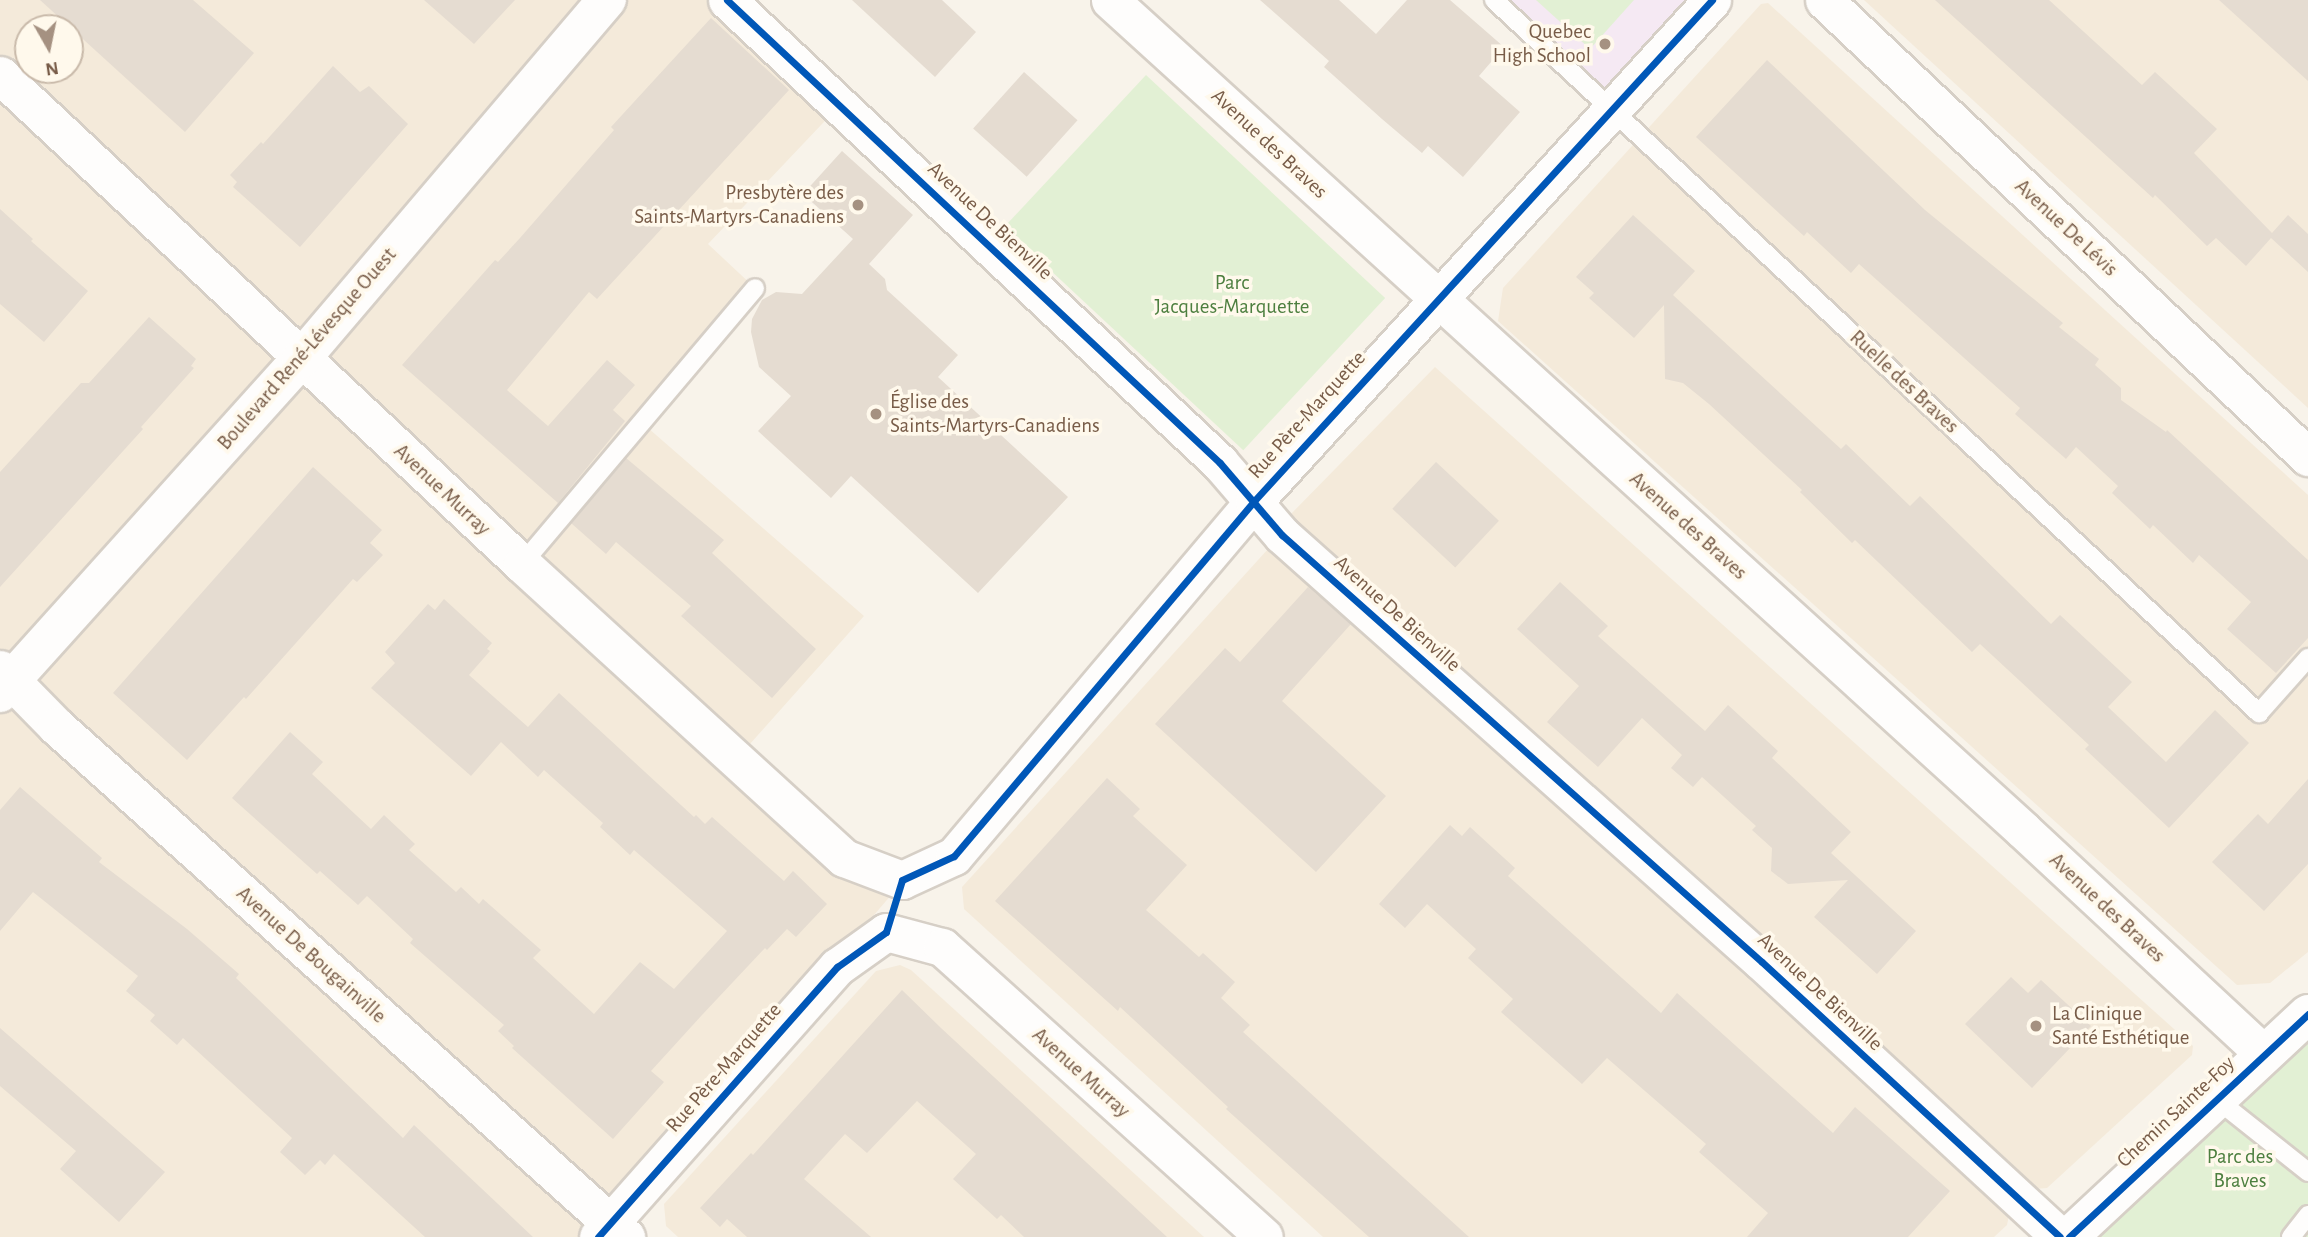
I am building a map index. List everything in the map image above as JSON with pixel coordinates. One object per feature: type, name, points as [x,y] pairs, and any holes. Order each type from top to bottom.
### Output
[{"type":"main road","name":"Boulevard René-Lévesque Ouest","points":[[4,681],[300,359],[607,0]]},
{"type":"main road","name":"Chemin Sainte-Foy","points":[[2070,1237],[2308,1014]]},
{"type":"street","name":"Avenue De Bienville","points":[[727,0],[1220,463],[1282,536],[1762,962],[2060,1237]]},
{"type":"street","name":"Avenue des Braves","points":[[1110,0],[2023,830],[2264,1054]]},
{"type":"street","name":"Rue Père-Marquette","points":[[902,880],[954,856],[1254,501],[1712,0]]},
{"type":"street","name":"Avenue De Lévis","points":[[1824,0],[2308,457]]},
{"type":"street","name":"Avenue Murray","points":[[0,75],[300,359],[844,858],[902,880]]},
{"type":"street","name":"Avenue De Bougainville","points":[[4,681],[611,1232]]},
{"type":"street","name":"Avenue Murray","points":[[886,932],[942,947],[1264,1237]]},
{"type":"street","name":"Rue Père-Marquette","points":[[611,1232],[837,967],[886,932]]},
{"type":"lane","name":"Ruelle des Braves","points":[[1494,0],[2259,713],[2308,657]]},
{"type":"lane","points":[[522,564],[755,288]]},
{"type":"lane","points":[[2216,1098],[2308,1172]]},
{"type":"lane","points":[[2291,1237],[2308,1215]]},
{"type":"shaded area","points":[[0,0],[727,0],[840,105],[708,244],[755,288],[640,421],[864,616],[741,754],[892,894],[598,1237],[0,1237]]},
{"type":"shaded area","name":"Quebec High School","points":[[1494,0],[1707,0],[1613,111]]},
{"type":"shaded area","points":[[1864,0],[2308,0],[2308,408]]},
{"type":"shaded area","points":[[1768,3],[2308,495],[2308,952],[2270,983],[2237,985],[1498,321],[1503,288],[1761,4]]},
{"type":"shaded area","points":[[1435,367],[2193,1046],[2192,1055],[2047,1188],[2034,1189],[1289,522],[1290,515]]},
{"type":"shaded area","points":[[1274,548],[2009,1215],[2007,1225],[1994,1237],[1323,1237],[964,909],[962,887],[1268,549]]},
{"type":"shaded area","points":[[900,965],[911,970],[1204,1237],[678,1237],[666,1226],[664,1204],[876,971]]},
{"type":"green space","points":[[1536,0],[1634,0],[1590,49]]},
{"type":"green space","name":"Parc Jacques-Marquette","points":[[1146,75],[1385,298],[1243,450],[1004,227]]},
{"type":"green space","name":"Parc des Braves","points":[[2308,1014],[2308,1237],[2069,1237]]},
{"type":"building","points":[[40,0],[193,0],[254,53],[185,132],[84,40],[84,14],[55,14]]},
{"type":"building","points":[[424,0],[515,0],[474,44]]},
{"type":"building","points":[[852,0],[942,0],[976,32],[935,77]]},
{"type":"building","points":[[1260,0],[1339,0],[1376,34],[1407,0],[1450,0],[1504,47],[1479,76],[1520,112],[1463,177],[1428,146],[1422,153],[1382,119],[1324,67],[1329,61]]},
{"type":"building","points":[[1935,0],[2049,0],[2142,85],[2155,72],[2217,129],[2194,153],[2272,233],[2288,215],[2308,234],[2308,272],[2271,238],[2246,266],[2216,238],[2207,246],[2155,195],[2153,198]]},
{"type":"building","points":[[2219,0],[2308,0],[2308,81]]},
{"type":"building","points":[[711,18],[789,90],[597,299],[589,292],[507,390],[548,426],[607,360],[635,385],[613,410],[625,421],[558,503],[402,365],[495,260],[498,262],[520,238],[614,130],[611,127]]},
{"type":"building","points":[[1767,60],[1925,210],[2063,323],[2059,327],[2099,359],[2095,365],[2121,388],[2121,400],[2166,432],[2167,430],[2308,560],[2308,638],[2276,673],[2227,629],[2251,602],[2199,555],[2193,563],[2153,525],[2150,529],[2112,493],[2118,486],[2076,447],[2066,459],[2015,414],[2020,408],[1859,264],[1851,273],[1807,232],[1804,236],[1696,137]]},
{"type":"building","points":[[333,66],[360,92],[369,86],[408,124],[300,247],[233,187],[237,182],[230,175],[261,142],[263,144]]},
{"type":"building","points":[[1024,72],[1078,120],[1027,177],[973,128]]},
{"type":"building","name":"Église des Saints-Martyrs-Canadiens","points":[[842,151],[913,215],[869,264],[885,279],[887,290],[958,355],[938,377],[1068,497],[978,593],[851,476],[831,498],[758,431],[791,396],[759,367],[751,332],[752,319],[762,300],[776,292],[802,294],[853,239],[803,194]]},
{"type":"building","points":[[0,209],[33,239],[31,241],[88,291],[44,342],[0,304]]},
{"type":"building","points":[[1633,215],[1695,271],[1673,295],[1841,449],[1846,444],[1910,506],[1920,496],[2051,624],[2060,615],[2132,682],[2108,707],[2166,762],[2215,710],[2249,743],[2169,828],[2085,749],[2089,745],[1980,644],[1972,652],[1855,540],[1852,543],[1800,492],[1802,490],[1709,404],[1683,383],[1665,379],[1664,305],[1634,338],[1589,298],[1594,293],[1576,277]]},
{"type":"building","points":[[149,317],[196,359],[191,366],[194,368],[141,427],[143,429],[0,587],[0,472],[81,383],[89,383]]},
{"type":"building","points":[[626,458],[724,540],[712,553],[816,649],[772,698],[681,616],[691,606],[616,542],[606,554],[571,523]]},
{"type":"building","points":[[1436,462],[1499,521],[1455,567],[1392,509]]},
{"type":"building","points":[[313,467],[382,530],[370,543],[383,555],[357,582],[353,579],[246,699],[244,697],[187,760],[113,693]]},
{"type":"building","points":[[1560,582],[1608,626],[1598,636],[1705,731],[1728,705],[1778,751],[1772,758],[1851,832],[1831,853],[1916,931],[1877,974],[1814,917],[1848,880],[1788,884],[1771,871],[1772,848],[1752,830],[1756,826],[1702,777],[1693,787],[1671,768],[1682,755],[1642,718],[1598,767],[1547,722],[1579,686],[1517,629]]},
{"type":"building","points":[[1308,587],[1351,624],[1282,701],[1386,796],[1316,872],[1155,724],[1225,648],[1240,662]]},
{"type":"building","points":[[444,599],[492,643],[487,649],[490,651],[469,675],[528,727],[559,693],[694,817],[696,815],[705,824],[712,817],[784,881],[793,871],[827,904],[796,937],[787,929],[767,950],[765,948],[651,1071],[664,1082],[613,1139],[512,1048],[514,1046],[498,1031],[504,1025],[410,943],[413,939],[367,896],[358,905],[320,871],[317,874],[232,798],[290,732],[323,762],[312,774],[371,829],[384,815],[415,844],[409,850],[456,892],[461,887],[479,904],[483,899],[541,950],[533,958],[594,1014],[640,962],[674,989],[727,931],[634,850],[630,855],[600,827],[603,823],[544,770],[538,777],[501,742],[471,776],[371,688],[395,663],[385,652],[428,604],[435,610]]},
{"type":"building","points":[[1107,778],[1140,809],[1133,816],[1187,865],[1146,910],[1199,957],[1203,953],[1235,982],[1221,998],[1250,1025],[1243,1032],[1469,1237],[1369,1237],[1226,1109],[1228,1107],[1120,1007],[1118,1011],[995,901]]},
{"type":"building","points":[[2308,779],[2308,864],[2264,911],[2212,862],[2258,814],[2268,824]]},
{"type":"building","points":[[20,787],[102,858],[99,862],[187,929],[239,974],[236,978],[403,1138],[414,1125],[533,1237],[425,1237],[334,1154],[325,1165],[320,1160],[305,1175],[280,1152],[292,1138],[183,1038],[177,1045],[150,1021],[155,1015],[126,991],[138,976],[33,892],[0,931],[0,810]]},
{"type":"building","points":[[1450,825],[1462,836],[1470,827],[1515,868],[1508,876],[1661,1013],[1677,993],[1833,1133],[1855,1107],[1950,1191],[1908,1237],[1747,1237],[1768,1213],[1699,1152],[1706,1144],[1607,1058],[1582,1084],[1501,1012],[1513,999],[1468,958],[1476,949],[1427,904],[1405,928],[1379,904]]},
{"type":"building","points":[[2011,977],[2028,993],[2041,980],[2091,1026],[2032,1088],[1965,1024]]},
{"type":"building","points":[[902,990],[1167,1237],[1024,1237],[1001,1215],[997,1219],[953,1179],[976,1154],[917,1101],[867,1153],[845,1134],[804,1179],[871,1237],[747,1237],[727,1219],[720,1227],[700,1208],[751,1153],[753,1155]]},
{"type":"building","points":[[0,1028],[165,1172],[119,1222],[60,1169],[76,1151],[0,1086]]},
{"type":"cycle path","points":[[727,0],[1220,463],[1282,535],[1762,962],[2060,1237]]},
{"type":"cycle path","points":[[598,1237],[837,967],[886,932],[902,880],[954,856],[1254,501],[1712,0]]},
{"type":"cycle path","points":[[2069,1237],[2308,1014]]},
{"type":"place","name":"Quebec High School","points":[[1605,44]]},
{"type":"place","name":"Presbytère des Saints-Martyrs-Canadiens","points":[[858,205]]},
{"type":"place","name":"Église des Saints-Martyrs-Canadiens","points":[[876,414]]},
{"type":"place","name":"La Clinique Santé Esthétique","points":[[2036,1026]]}]
